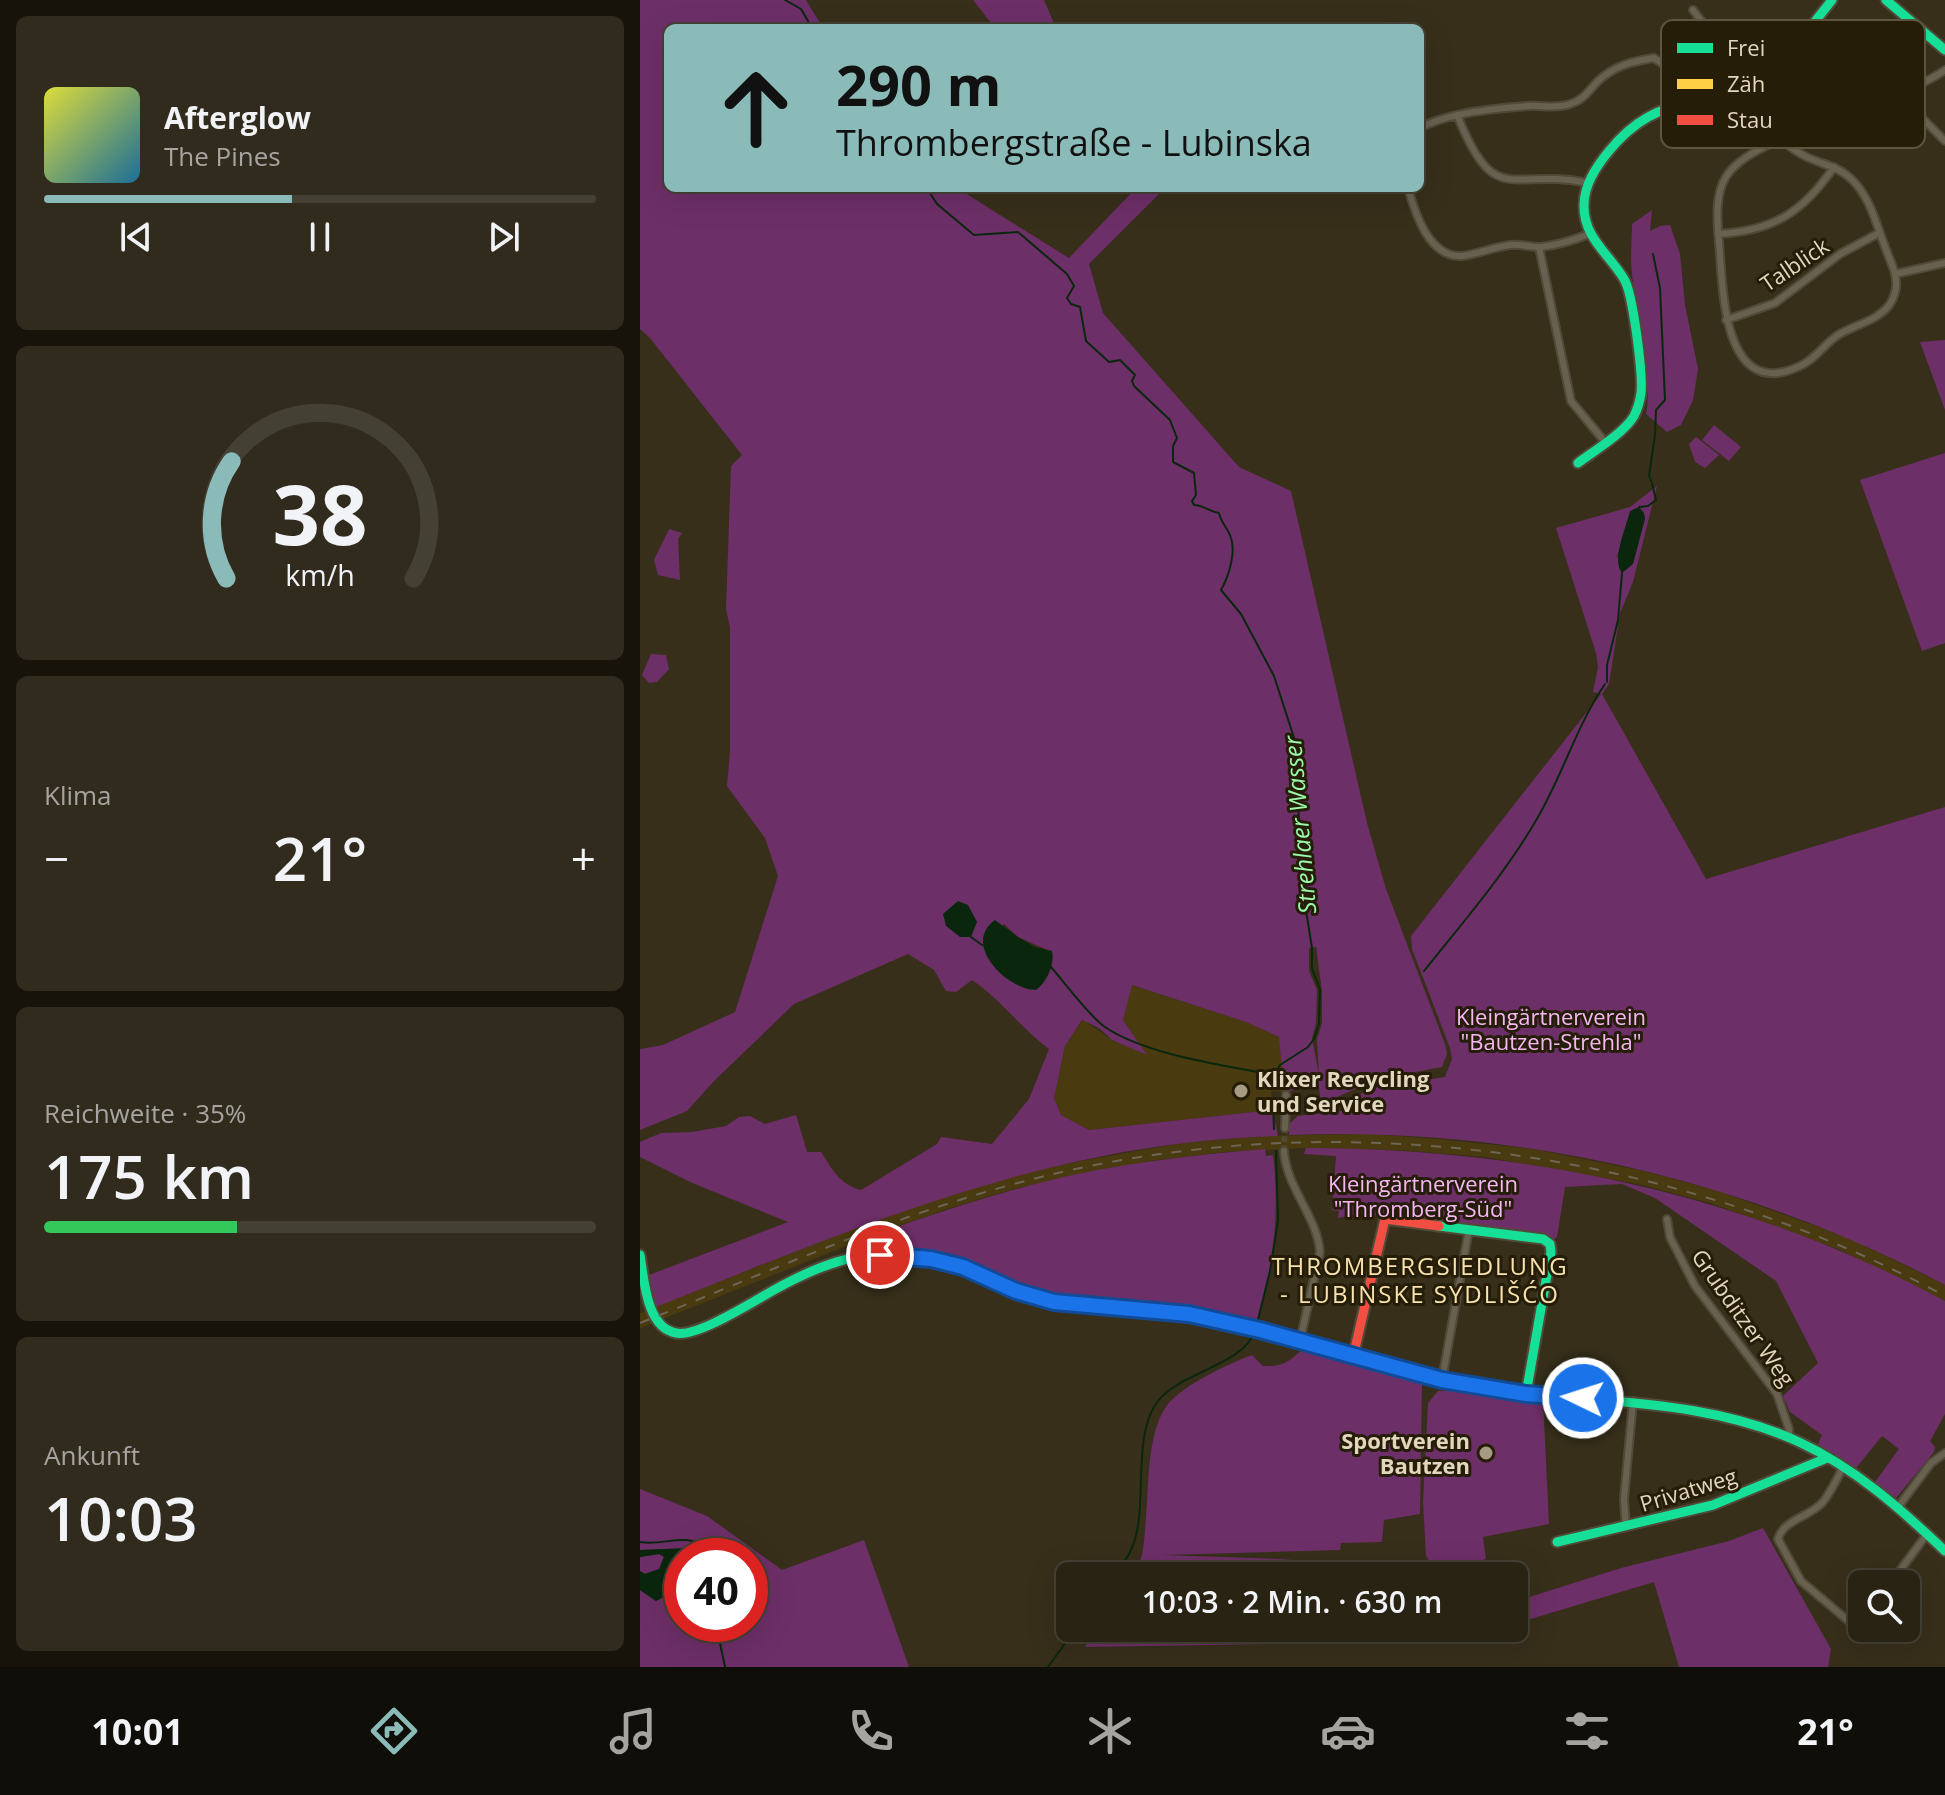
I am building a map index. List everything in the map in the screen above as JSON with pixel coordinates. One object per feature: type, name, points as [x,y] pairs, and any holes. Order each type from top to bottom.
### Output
[{"type":"street","points":[[1815,20],[1832,0]]},
{"type":"street","points":[[1886,0],[1910,20]]},
{"type":"street","points":[[1693,10],[1701,20]]},
{"type":"street","points":[[1925,33],[1945,50]]},
{"type":"street","points":[[1424,126],[1501,109],[1562,106],[1587,95],[1601,78],[1624,64],[1654,58],[1661,63]]},
{"type":"street","points":[[1925,81],[1945,70]]},
{"type":"street","points":[[1578,463],[1628,424],[1635,414],[1640,382],[1630,291],[1627,281],[1589,234],[1584,214],[1588,183],[1603,158],[1630,128],[1661,113]]},
{"type":"street","points":[[1458,117],[1478,160],[1495,176],[1516,181],[1549,177],[1588,183]]},
{"type":"street","points":[[1925,121],[1945,141]]},
{"type":"street","points":[[1762,148],[1745,157],[1727,176],[1717,198],[1715,213],[1729,335],[1743,357],[1767,373],[1781,373],[1804,364],[1839,334],[1888,307],[1895,290],[1895,274],[1863,193],[1846,174],[1793,148]]},
{"type":"street","points":[[1718,234],[1757,229],[1791,214],[1819,189],[1834,167]]},
{"type":"street","points":[[1410,192],[1423,228],[1441,251],[1451,255],[1462,256],[1498,246],[1520,244],[1539,247],[1570,242],[1589,234]]},
{"type":"street","name":"Talblick","points":[[1726,320],[1775,303],[1840,254],[1879,233]]},
{"type":"street","points":[[1539,247],[1571,401],[1605,442]]},
{"type":"street","points":[[1895,274],[1945,263]]},
{"type":"street","points":[[1285,1128],[1286,1095]]},
{"type":"street","points":[[1284,1151],[1291,1176],[1319,1237],[1320,1252],[1300,1341]]},
{"type":"street","points":[[1353,1357],[1386,1219],[1543,1239],[1550,1244],[1526,1394]]},
{"type":"street","name":"Grubditzer Weg","points":[[1667,1219],[1670,1237],[1695,1286],[1777,1394],[1789,1437]]},
{"type":"street","points":[[1442,1380],[1469,1229]]},
{"type":"street","points":[[640,1255],[649,1296],[663,1328],[671,1332],[688,1333],[793,1279],[837,1261],[880,1255],[931,1259],[963,1267],[1016,1291],[1054,1302],[1189,1314],[1257,1329],[1442,1380],[1526,1394],[1685,1407],[1789,1437],[1827,1458],[1898,1507],[1945,1551]]},
{"type":"street","points":[[1626,1526],[1624,1499],[1633,1401]]},
{"type":"street","points":[[1898,1507],[1931,1463],[1945,1453]]},
{"type":"street","name":"Privatweg","points":[[1557,1542],[1713,1505],[1827,1458]]},
{"type":"street","points":[[1843,1467],[1824,1500],[1814,1510],[1784,1528],[1778,1539],[1801,1581],[1848,1621]]},
{"type":"street","points":[[1900,1570],[1926,1536]]},
{"type":"shaded area","points":[[1639,507],[1645,519],[1633,564],[1622,573],[1618,560],[1620,544],[1630,511]]},
{"type":"shaded area","points":[[958,901],[968,905],[977,922],[971,937],[960,937],[946,926],[943,914]]},
{"type":"shaded area","points":[[995,920],[1035,947],[1052,951],[1049,972],[1036,990],[1025,988],[1001,974],[985,953],[983,941],[986,930]]},
{"type":"shaded area","points":[[1131,985],[1246,1022],[1280,1038],[1284,1092],[1271,1091],[1273,1110],[1089,1130],[1061,1115],[1054,1098],[1065,1046],[1083,1020],[1112,1040],[1146,1054],[1123,1020]]},
{"type":"shaded area","points":[[1367,1134],[1533,1149],[1643,1171],[1715,1190],[1844,1236],[1882,1254],[1945,1285],[1945,1301],[1838,1249],[1710,1203],[1638,1184],[1485,1157],[1399,1150],[1306,1148],[1224,1152],[1150,1161],[1017,1188],[869,1237],[640,1328],[640,1313],[906,1208],[1036,1169],[1182,1143],[1263,1136]]},
{"type":"shaded area","points":[[664,1549],[664,1557],[659,1554],[640,1557],[640,1550]]},
{"type":"shaded area","points":[[664,1557],[664,1597],[656,1601],[640,1590],[640,1571],[645,1574],[659,1569]]},
{"type":"green space","points":[[640,0],[806,0],[821,24],[664,24],[664,192],[963,192],[1069,258],[1132,192],[1161,192],[1089,264],[1103,313],[1239,467],[1291,491],[1367,823],[1386,889],[1445,1044],[1447,1054],[1442,1067],[1378,1079],[1321,1104],[1319,1086],[1284,1092],[1279,1037],[1246,1022],[1132,985],[1123,1020],[1147,1055],[1112,1040],[1099,1028],[1082,1020],[1065,1046],[1054,1098],[1061,1115],[1089,1130],[1273,1110],[1278,1136],[1195,1142],[1114,1154],[1036,1171],[884,1218],[656,1307],[649,1275],[788,1222],[690,1182],[640,1157],[640,1142],[661,1133],[726,1126],[739,1117],[750,1116],[765,1124],[796,1115],[807,1152],[821,1152],[842,1180],[861,1190],[937,1144],[941,1137],[992,1144],[1029,1099],[1049,1049],[972,980],[956,992],[946,991],[934,970],[908,954],[794,1004],[687,1111],[640,1130],[640,1049],[663,1045],[735,1012],[778,876],[765,838],[727,786],[730,628],[726,609],[731,466],[742,455],[640,329]],"holes":[[[1004,924],[1018,937],[1052,952],[1030,990],[997,970],[982,945]],[[1316,947],[1322,991],[1322,1023],[1317,1040],[1319,1075],[1312,1038],[1316,1023],[1317,990],[1309,971],[1309,948]]]},
{"type":"green space","points":[[973,0],[1044,0],[1054,24],[992,24]]},
{"type":"green space","points":[[1652,210],[1650,231],[1670,225],[1680,254],[1685,305],[1698,369],[1693,400],[1681,425],[1667,432],[1646,414],[1646,364],[1631,269],[1632,224]]},
{"type":"green space","points":[[1945,340],[1945,410],[1920,342]]},
{"type":"green space","points":[[1714,425],[1741,447],[1729,461],[1702,440]]},
{"type":"green space","points":[[1696,437],[1719,455],[1705,468],[1695,462],[1689,444]]},
{"type":"green space","points":[[1945,453],[1945,643],[1922,651],[1860,480]]},
{"type":"green space","name":"Kleingärtnerverein \"Bautzen-Strehla\"","points":[[1657,486],[1633,582],[1620,613],[1609,684],[1602,694],[1706,879],[1945,807],[1945,1285],[1869,1248],[1790,1216],[1709,1189],[1627,1167],[1543,1151],[1459,1140],[1374,1135],[1289,1135],[1289,1124],[1298,1116],[1341,1111],[1367,1089],[1445,1077],[1452,1059],[1450,1048],[1412,949],[1411,936],[1601,694],[1593,692],[1598,667],[1596,653],[1556,528],[1630,507]],"holes":[[[1645,519],[1639,536],[1616,558],[1624,538]]]},
{"type":"green space","points":[[669,529],[682,533],[678,539],[680,580],[658,575],[654,560]]},
{"type":"green space","points":[[651,654],[666,655],[669,669],[657,682],[649,683],[642,675]]},
{"type":"green space","name":"Kleingärtnerverein \"Thromberg-Süd\"","points":[[1306,1148],[1389,1150],[1554,1168],[1635,1185],[1715,1206],[1793,1232],[1870,1264],[1945,1301],[1945,1414],[1930,1441],[1935,1447],[1934,1452],[1896,1498],[1875,1482],[1899,1449],[1882,1436],[1856,1468],[1818,1444],[1822,1435],[1790,1412],[1783,1396],[1818,1363],[1776,1281],[1655,1198],[1622,1184],[1565,1187],[1557,1237],[1551,1242],[1361,1213],[1338,1218],[1339,1211],[1332,1210],[1336,1156],[1304,1154]]},
{"type":"green space","points":[[1265,1149],[1266,1156],[1273,1155],[1274,1240],[1256,1322],[1193,1310],[1043,1297],[981,1270],[941,1258],[902,1251],[866,1252],[869,1237],[1039,1183],[1151,1161]]},
{"type":"green space","points":[[1303,1349],[1422,1381],[1420,1514],[1384,1520],[1382,1542],[1341,1543],[1340,1550],[1164,1555],[1313,1562],[1140,1562],[1153,1443],[1161,1415],[1168,1404],[1196,1382],[1252,1355],[1263,1366],[1275,1366]]},
{"type":"green space","points":[[1438,1391],[1543,1400],[1549,1524],[1483,1537],[1486,1559],[1476,1562],[1430,1562],[1426,1556],[1423,1502],[1428,1403]]},
{"type":"green space","points":[[640,1489],[707,1516],[738,1538],[664,1538],[664,1549],[640,1550]]},
{"type":"green space","points":[[1763,1528],[1831,1649],[1828,1667],[1679,1667],[1654,1582],[1528,1620],[1528,1598],[1621,1568],[1729,1541]]},
{"type":"green space","points":[[864,1540],[909,1667],[640,1667],[640,1590],[656,1601],[664,1597],[664,1642],[768,1642],[768,1560],[782,1570]]},
{"type":"green space","points":[[664,1556],[660,1569],[644,1574],[640,1571],[640,1557]]},
{"type":"green space","points":[[1089,1642],[1397,1642],[1085,1647]]},
{"type":"waterway","name":"Strehlaer Wasser","points":[[785,0],[801,9],[808,24]]},
{"type":"waterway","name":"Strehlaer Wasser","points":[[929,192],[937,204],[974,235],[1018,232],[1067,274],[1074,286],[1067,298],[1071,304],[1080,307],[1086,341],[1109,362],[1120,360],[1135,375],[1132,381],[1134,386],[1170,420],[1177,438],[1173,446],[1173,462],[1194,473],[1194,505],[1219,513],[1230,534],[1232,557],[1221,590],[1241,614],[1274,676],[1297,747],[1300,873],[1312,948],[1312,969],[1320,989],[1319,1024],[1314,1039],[1308,1047],[1280,1065],[1273,1085]]},
{"type":"waterway","points":[[1651,481],[1656,410],[1665,400],[1660,288],[1653,254]]},
{"type":"waterway","points":[[1639,507],[1648,506],[1656,500],[1652,483]]},
{"type":"waterway","points":[[1607,682],[1607,665],[1618,620],[1622,573]]},
{"type":"waterway","points":[[1424,971],[1526,838],[1605,684]]},
{"type":"waterway","points":[[971,937],[982,945]]},
{"type":"waterway","points":[[1051,967],[1092,1015],[1122,1037],[1186,1058],[1273,1075]]},
{"type":"waterway","points":[[1273,1102],[1274,1129]]},
{"type":"waterway","name":"Strehlaer Wasser","points":[[1257,1324],[1278,1220],[1276,1151]]},
{"type":"waterway","name":"Strehlaer Wasser","points":[[1123,1562],[1136,1534],[1145,1434],[1158,1401],[1181,1383],[1239,1352],[1255,1330]]},
{"type":"waterway","points":[[640,1542],[664,1541]]},
{"type":"waterway","points":[[720,1642],[725,1667]]},
{"type":"waterway","name":"Strehlaer Wasser","points":[[1048,1667],[1066,1642]]},
{"type":"tunnel","points":[[1284,1151],[1285,1128]]},
{"type":"railway","points":[[640,1323],[886,1225],[986,1192],[1037,1178],[1152,1155],[1268,1144],[1385,1143],[1502,1153],[1617,1174],[1730,1205],[1840,1246],[1945,1296]]},
{"type":"traffic: fast","points":[[1816,20],[1832,0]]},
{"type":"traffic: fast","points":[[1886,0],[1910,20]]},
{"type":"traffic: fast","points":[[1925,33],[1945,50]]},
{"type":"traffic: fast","points":[[1578,463],[1629,422],[1641,393],[1631,300],[1624,279],[1588,227],[1584,205],[1586,190],[1600,163],[1628,131],[1661,112]]},
{"type":"traffic: fast","points":[[1439,1226],[1543,1239],[1550,1244],[1526,1394]]},
{"type":"traffic: fast","points":[[640,1255],[652,1312],[658,1322],[676,1333],[686,1333],[714,1323],[820,1268],[871,1256],[899,1255],[941,1261],[1051,1301],[1136,1309]]},
{"type":"traffic: fast","points":[[1398,1369],[1502,1390],[1703,1412],[1768,1429],[1820,1452],[1858,1477],[1945,1551]]},
{"type":"traffic: fast","points":[[1557,1542],[1713,1505],[1827,1458]]},
{"type":"traffic: slow","points":[[1136,1309],[1222,1320],[1398,1369]]},
{"type":"traffic: jam","points":[[1353,1357],[1385,1219],[1439,1226]]},
{"type":"place","name":"Klixer Recycling und Service","points":[[1241,1091]]},
{"type":"place","name":"Sportverein Bautzen","points":[[1486,1453]]},
{"type":"district","name":"THROMBERGSIEDLUNG - LUBINSKE SYDLIŠĆO","points":[[1420,1279]]},
{"type":"route","points":[[880,1255],[931,1259],[963,1267],[1016,1291],[1054,1302],[1189,1314],[1260,1330],[1442,1380],[1526,1394],[1583,1398]]}]
